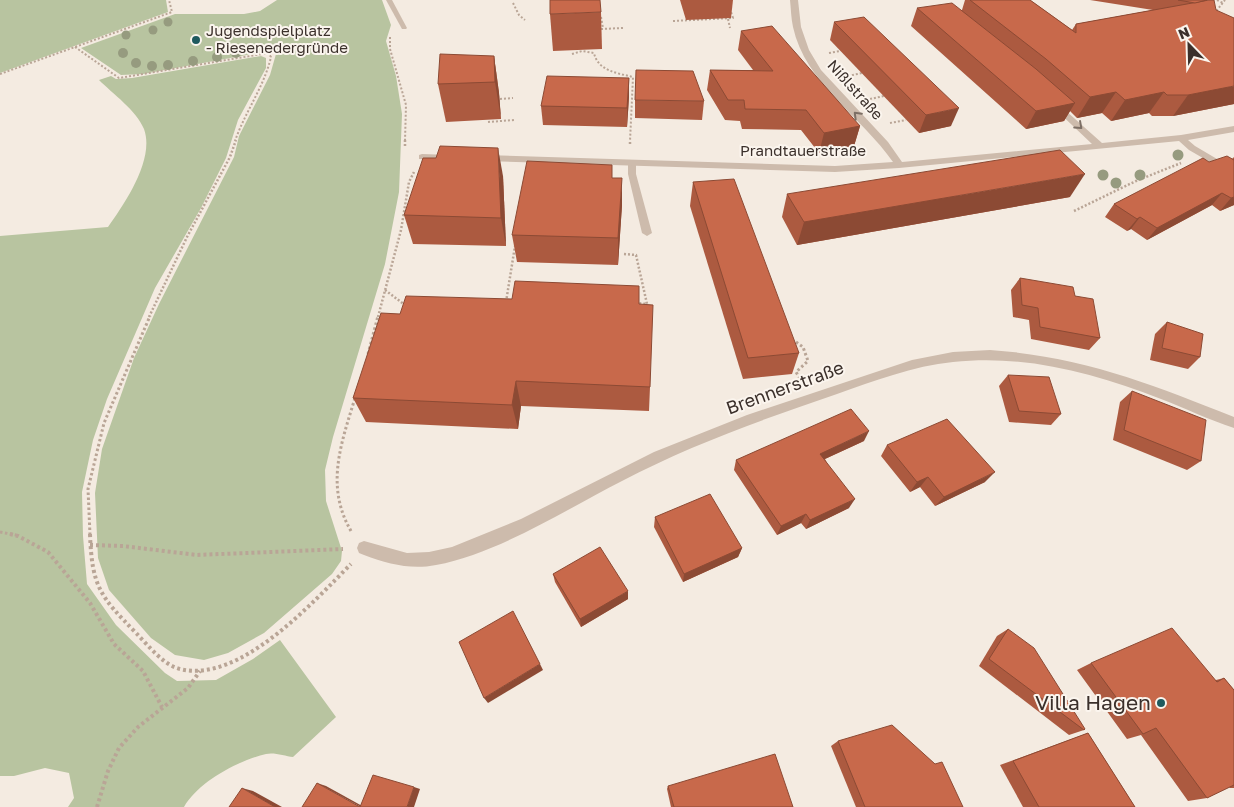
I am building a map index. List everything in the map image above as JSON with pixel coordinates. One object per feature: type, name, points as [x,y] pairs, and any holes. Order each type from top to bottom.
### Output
[{"type":"street","name":"Nißlstraße","points":[[794,0],[795,19],[802,44],[820,75],[835,93],[879,137],[899,165]]},
{"type":"street","points":[[1050,100],[1100,146]]},
{"type":"street","name":"Prandtauerstraße","points":[[477,158],[835,169],[899,165],[1181,138],[1234,129]]},
{"type":"street","points":[[1181,138],[1234,174]]},
{"type":"street","points":[[422,157],[459,158]]},
{"type":"street","name":"Brennerstraße","points":[[364,548],[393,558],[422,560],[455,553],[510,533],[657,457],[688,444],[812,397],[910,366],[952,357],[995,355],[1047,360],[1098,371],[1152,389],[1234,423]]},
{"type":"lane","points":[[389,0],[404,28]]},
{"type":"lane","points":[[632,163],[632,174],[647,233]]},
{"type":"path","points":[[0,74],[172,12],[169,0]]},
{"type":"path","points":[[1214,15],[1224,1],[1217,0]]},
{"type":"path","points":[[513,3],[519,15],[525,20]]},
{"type":"path","points":[[673,21],[733,18],[729,7]]},
{"type":"path","points":[[600,13],[601,28],[623,28]]},
{"type":"path","points":[[728,19],[730,28]]},
{"type":"path","points":[[404,28],[395,30],[389,41],[406,105],[405,153]]},
{"type":"path","points":[[75,47],[119,78],[268,53],[271,57],[267,75],[242,121],[230,157],[166,281],[121,378],[104,423],[88,489],[90,545],[96,583],[110,606],[161,658],[178,669],[200,671],[220,666],[245,654],[274,636],[342,575],[364,548]]},
{"type":"path","points":[[572,54],[591,51],[602,67],[633,77],[629,152]]},
{"type":"path","points":[[500,98],[513,98]]},
{"type":"path","points":[[488,122],[514,120]]},
{"type":"path","points":[[883,124],[906,120]]},
{"type":"path","points":[[1074,211],[1136,181],[1203,154]]},
{"type":"path","points":[[366,361],[401,230],[409,182],[416,168],[410,168]]},
{"type":"path","points":[[514,305],[505,305],[517,238]]},
{"type":"path","points":[[624,254],[636,255],[647,304],[630,303]]},
{"type":"path","points":[[385,290],[411,309]]},
{"type":"path","points":[[371,342],[379,338]]},
{"type":"path","points":[[796,342],[803,347],[808,361],[796,372],[806,388]]},
{"type":"path","points":[[357,388],[338,453],[336,484],[339,505],[348,527],[364,548]]},
{"type":"path","points":[[0,532],[18,536],[48,552],[90,604],[114,644],[144,671],[162,707]]},
{"type":"path","points":[[90,545],[123,546],[196,556],[364,548]]},
{"type":"path","points":[[97,807],[108,771],[120,748],[138,727],[188,688],[200,671]]},
{"type":"green space","points":[[0,0],[166,0],[168,12],[0,73]]},
{"type":"green space","points":[[277,0],[382,0],[391,25],[386,41],[396,76],[402,114],[399,192],[385,264],[333,437],[325,470],[326,501],[342,551],[341,561],[332,574],[264,633],[228,653],[204,660],[175,655],[151,638],[109,590],[98,558],[95,493],[102,449],[134,358],[159,304],[234,157],[239,136],[270,75],[276,54],[274,50],[143,74],[121,75],[81,48],[175,14],[244,14],[260,11]]},
{"type":"green space","points":[[261,56],[266,58],[266,68],[238,120],[226,158],[201,208],[155,288],[107,399],[93,440],[82,492],[87,584],[116,625],[165,673],[177,681],[216,680],[253,659],[280,640],[336,717],[293,757],[269,754],[244,761],[209,781],[190,798],[184,807],[68,807],[74,798],[69,773],[45,768],[14,776],[0,776],[0,236],[108,227],[122,206],[142,167],[146,141],[144,129],[136,115],[99,80],[111,76],[116,79],[132,78]]},
{"type":"building","points":[[550,0],[600,0],[601,12],[550,14]]},
{"type":"building","points":[[970,0],[1030,0],[1076,33],[1076,24],[1214,0],[1216,10],[1234,18],[1234,86],[1188,95],[1167,95],[1164,92],[1125,100],[1116,92],[1090,97],[1046,59]]},
{"type":"building","points":[[1178,0],[1207,0],[1195,3]]},
{"type":"building","points":[[952,3],[1036,69],[1075,103],[1036,111],[917,8]]},
{"type":"building","points":[[864,17],[959,108],[926,115],[834,22]]},
{"type":"building","points":[[772,26],[860,126],[824,133],[806,110],[745,109],[744,100],[728,100],[710,70],[773,71],[741,31]]},
{"type":"building","points":[[440,54],[494,56],[495,82],[438,84]]},
{"type":"building","points":[[636,70],[693,71],[704,101],[635,100]]},
{"type":"building","points":[[547,76],[629,78],[627,108],[541,106]]},
{"type":"building","points":[[440,146],[498,148],[501,218],[404,215],[423,158],[436,158]]},
{"type":"building","points":[[1060,150],[1085,174],[804,222],[787,194]]},
{"type":"building","points":[[1227,156],[1234,160],[1234,197],[1231,198],[1222,193],[1157,228],[1140,217],[1137,219],[1114,204],[1203,158],[1209,162]]},
{"type":"building","points":[[527,161],[612,165],[612,178],[622,178],[618,238],[512,235]]},
{"type":"building","points":[[734,179],[799,353],[748,358],[693,182]]},
{"type":"building","points":[[1020,278],[1073,287],[1075,296],[1093,299],[1100,338],[1040,327],[1038,308],[1022,305]]},
{"type":"building","points":[[515,281],[639,286],[639,304],[653,305],[650,387],[516,381],[512,405],[353,398],[381,313],[400,314],[406,296],[512,299]]},
{"type":"building","points":[[1167,322],[1203,334],[1200,357],[1162,348]]},
{"type":"building","points":[[1008,375],[1049,377],[1061,414],[1019,411]]},
{"type":"building","points":[[1132,391],[1206,420],[1201,461],[1124,430]]},
{"type":"building","points":[[851,409],[869,431],[820,454],[855,499],[810,520],[806,514],[781,526],[736,460]]},
{"type":"building","points":[[947,419],[995,472],[944,497],[928,477],[917,482],[887,445]]},
{"type":"building","points":[[710,494],[742,548],[684,574],[655,517]]},
{"type":"building","points":[[600,547],[628,591],[580,619],[553,574]]},
{"type":"building","points":[[513,611],[540,664],[484,698],[459,642]]},
{"type":"building","name":"Villa Hagen","points":[[1172,628],[1217,682],[1224,678],[1234,690],[1234,785],[1207,798],[1156,728],[1143,734],[1091,663]]},
{"type":"building","points":[[1008,629],[1034,648],[1084,730],[989,659]]},
{"type":"building","points":[[892,725],[935,764],[942,762],[963,807],[865,807],[838,741]]},
{"type":"building","points":[[1088,733],[1135,807],[1039,807],[1013,761]]},
{"type":"building","points":[[775,754],[793,807],[674,807],[668,786]]},
{"type":"building","points":[[373,775],[414,787],[407,807],[360,807]]},
{"type":"building","points":[[317,783],[360,807],[302,807]]},
{"type":"building","points":[[242,788],[275,807],[229,807]]},
{"type":"place","name":"Jugendspielplatz - Riesenedergründe","points":[[196,40]]},
{"type":"place","name":"Villa Hagen","points":[[1161,703]]}]
